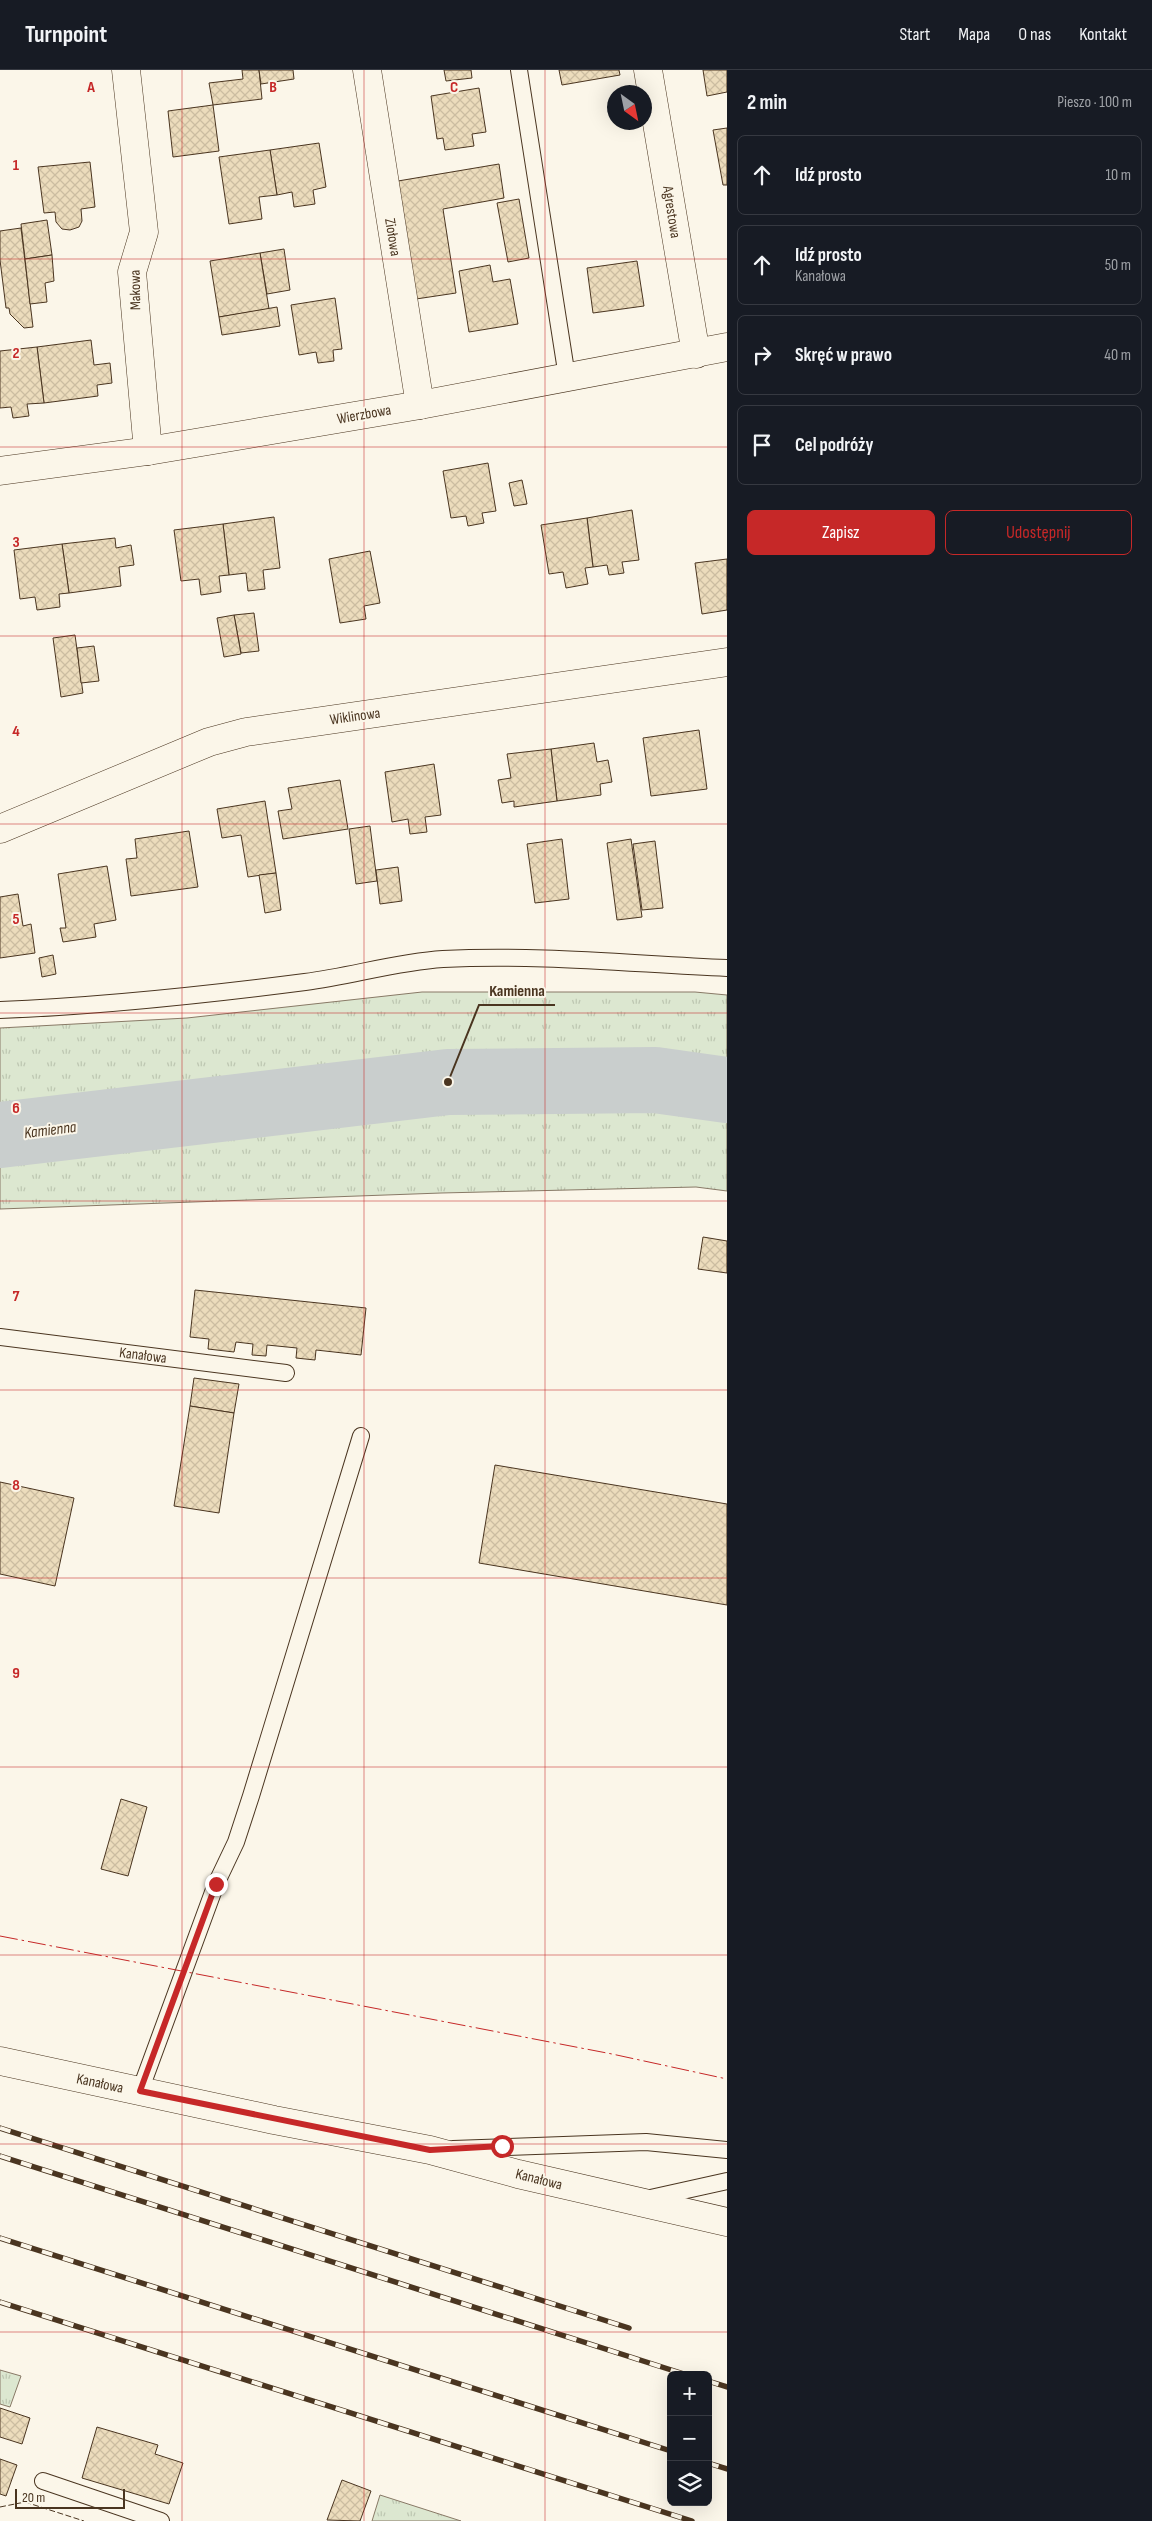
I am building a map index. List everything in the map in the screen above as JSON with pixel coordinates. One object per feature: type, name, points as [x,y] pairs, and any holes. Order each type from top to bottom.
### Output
[{"type":"street","name":"Makowa","points":[[126,70],[144,232],[132,272],[148,451]]},
{"type":"street","name":"Ziołowa","points":[[367,70],[420,405]]},
{"type":"street","name":"Agrestowa","points":[[648,70],[696,354]]},
{"type":"street","name":"Wierzbowa","points":[[0,471],[148,451],[420,405],[727,347]]},
{"type":"street","name":"Wiklinowa","points":[[0,829],[209,742],[246,732],[727,662]]},
{"type":"street","name":"Kanałowa","points":[[0,2061],[430,2150],[633,2202],[727,2222]]},
{"type":"lane","points":[[519,70],[567,378]]},
{"type":"lane","points":[[0,1010],[48,1008],[298,983],[380,967],[443,959],[528,958],[727,968]]},
{"type":"lane","name":"Kanałowa","points":[[0,1337],[286,1374]]},
{"type":"lane","points":[[140,2091],[216,1884],[236,1842],[361,1436]]},
{"type":"lane","points":[[430,2150],[529,2144],[646,2142],[727,2150]]},
{"type":"lane","points":[[633,2202],[727,2181]]},
{"type":"lane","points":[[43,2481],[161,2521]]},
{"type":"green space","points":[[422,992],[695,992],[727,995],[727,1191],[696,1187],[441,1193],[0,1209],[0,1028],[187,1018]]},
{"type":"green space","points":[[0,2370],[21,2376],[10,2407],[0,2404]]},
{"type":"green space","points":[[380,2495],[461,2521],[372,2521]]},
{"type":"building","points":[[242,70],[259,70],[262,99],[213,105],[209,83],[243,79]]},
{"type":"building","points":[[259,70],[293,70],[294,79],[261,84]]},
{"type":"building","points":[[444,70],[471,70],[472,78],[446,81]]},
{"type":"building","points":[[559,70],[619,70],[620,75],[562,85]]},
{"type":"building","points":[[703,70],[727,70],[727,92],[707,96]]},
{"type":"building","points":[[479,88],[486,132],[472,134],[474,146],[445,150],[443,138],[437,139],[431,96]]},
{"type":"building","points":[[213,105],[219,151],[173,157],[168,111]]},
{"type":"building","points":[[727,128],[727,185],[723,185],[713,130]]},
{"type":"building","points":[[319,143],[326,187],[313,190],[315,204],[294,207],[292,192],[277,195],[270,150]]},
{"type":"building","points":[[270,150],[277,195],[259,197],[262,219],[229,224],[219,157]]},
{"type":"building","points":[[90,162],[95,207],[81,209],[82,221],[79,227],[70,230],[62,229],[56,222],[55,212],[44,213],[38,167]]},
{"type":"building","points":[[499,164],[504,198],[443,209],[456,293],[416,299],[398,181]]},
{"type":"building","points":[[519,199],[529,258],[508,262],[497,203]]},
{"type":"building","points":[[47,220],[52,255],[25,259],[21,224]]},
{"type":"building","points":[[21,228],[33,327],[24,328],[10,314],[9,308],[6,308],[0,260],[0,231]]},
{"type":"building","points":[[284,249],[290,290],[267,294],[260,253]]},
{"type":"building","points":[[260,253],[269,309],[219,317],[210,261]]},
{"type":"building","points":[[52,255],[54,281],[45,283],[47,302],[30,304],[25,259]]},
{"type":"building","points":[[637,261],[644,306],[593,313],[587,268]]},
{"type":"building","points":[[490,265],[493,282],[510,279],[518,324],[469,332],[459,271]]},
{"type":"building","points":[[335,298],[342,349],[333,350],[334,361],[318,363],[316,352],[299,355],[291,305]]},
{"type":"building","points":[[277,307],[280,326],[222,335],[219,317]]},
{"type":"building","points":[[91,340],[94,365],[110,363],[112,383],[97,385],[98,396],[44,403],[37,347]]},
{"type":"building","points":[[37,347],[44,403],[27,404],[29,416],[13,418],[11,407],[0,408],[0,351]]},
{"type":"building","points":[[488,463],[496,511],[482,513],[484,523],[468,526],[466,516],[451,518],[443,471]]},
{"type":"building","points":[[522,480],[527,504],[514,506],[509,483]]},
{"type":"building","points":[[632,510],[639,560],[622,562],[624,573],[609,575],[607,565],[593,567],[587,518]]},
{"type":"building","points":[[274,517],[280,568],[263,570],[265,589],[248,591],[246,573],[229,575],[223,524]]},
{"type":"building","points":[[587,518],[593,567],[585,568],[588,584],[566,588],[563,572],[549,574],[541,525]]},
{"type":"building","points":[[223,524],[229,575],[219,576],[221,592],[201,595],[199,579],[181,581],[174,530]]},
{"type":"building","points":[[115,538],[116,548],[131,545],[134,565],[119,567],[121,586],[69,593],[62,544]]},
{"type":"building","points":[[62,544],[69,593],[59,594],[60,607],[37,610],[35,597],[20,599],[14,550]]},
{"type":"building","points":[[370,551],[380,603],[364,606],[366,619],[340,623],[329,559]]},
{"type":"building","points":[[727,559],[727,610],[702,614],[695,563]]},
{"type":"building","points":[[254,613],[259,651],[241,653],[234,615]]},
{"type":"building","points":[[234,615],[241,654],[224,657],[217,618]]},
{"type":"building","points":[[75,635],[83,693],[61,697],[53,638]]},
{"type":"building","points":[[94,646],[99,681],[81,683],[77,648]]},
{"type":"building","points":[[699,730],[707,789],[651,796],[643,738]]},
{"type":"building","points":[[594,743],[597,762],[608,760],[612,782],[600,784],[601,795],[557,801],[551,749]]},
{"type":"building","points":[[551,749],[557,801],[514,807],[514,801],[502,803],[498,780],[511,778],[507,754]]},
{"type":"building","points":[[434,764],[441,815],[425,817],[427,832],[410,834],[408,819],[392,822],[385,772]]},
{"type":"building","points":[[340,780],[348,829],[283,839],[278,811],[292,809],[288,788]]},
{"type":"building","points":[[265,801],[276,873],[248,877],[241,835],[222,838],[217,809]]},
{"type":"building","points":[[370,826],[377,881],[356,884],[349,829]]},
{"type":"building","points":[[189,831],[198,887],[131,896],[126,859],[137,858],[135,839]]},
{"type":"building","points":[[562,839],[569,899],[535,903],[527,844]]},
{"type":"building","points":[[631,839],[642,917],[617,920],[607,843]]},
{"type":"building","points":[[655,841],[663,908],[642,910],[633,844]]},
{"type":"building","points":[[107,866],[116,920],[94,924],[96,937],[63,942],[60,928],[66,928],[58,874]]},
{"type":"building","points":[[398,867],[402,901],[380,904],[376,870]]},
{"type":"building","points":[[276,873],[281,910],[265,913],[259,875]]},
{"type":"building","points":[[18,894],[23,926],[31,924],[35,953],[0,958],[0,897]]},
{"type":"building","points":[[53,955],[56,974],[42,977],[39,958]]},
{"type":"building","points":[[703,1237],[727,1241],[727,1273],[698,1269]]},
{"type":"building","points":[[195,1290],[366,1308],[361,1355],[316,1350],[315,1360],[296,1358],[297,1348],[267,1345],[266,1356],[252,1355],[253,1344],[236,1342],[234,1352],[208,1349],[209,1339],[190,1337]]},
{"type":"building","points":[[194,1378],[239,1384],[234,1413],[190,1406]]},
{"type":"building","points":[[190,1406],[234,1413],[219,1513],[174,1506]]},
{"type":"building","points":[[495,1465],[727,1504],[727,1605],[479,1563]]},
{"type":"building","points":[[0,1482],[74,1498],[55,1586],[0,1574]]},
{"type":"building","points":[[121,1799],[147,1807],[128,1876],[101,1869]]},
{"type":"building","points":[[0,2408],[30,2418],[22,2444],[0,2437]]},
{"type":"building","points":[[97,2427],[158,2445],[155,2454],[183,2463],[169,2504],[82,2478]]},
{"type":"building","points":[[0,2459],[17,2465],[6,2496],[0,2494]]},
{"type":"building","points":[[342,2480],[371,2491],[360,2521],[327,2520]]},
{"type":"waterway","name":"Kamienna","points":[[0,1135],[448,1082],[655,1080],[727,1090]]},
{"type":"railway","points":[[0,2128],[629,2328]]},
{"type":"railway","points":[[0,2156],[674,2371]]},
{"type":"railway","points":[[0,2238],[667,2450]]},
{"type":"railway","points":[[0,2302],[692,2521]]},
{"type":"railway","points":[[712,2382],[727,2387]]},
{"type":"railway","points":[[712,2464],[727,2469]]},
{"type":"fence","points":[[0,2507],[25,2502],[84,2521]]},
{"type":"power","points":[[0,1936],[612,2054],[727,2079]]},
{"type":"place","name":"Kamienna","points":[[448,1082]]},
{"type":"route","points":[[216,1884],[140,2091],[274,2120],[430,2150],[502,2146]]}]
